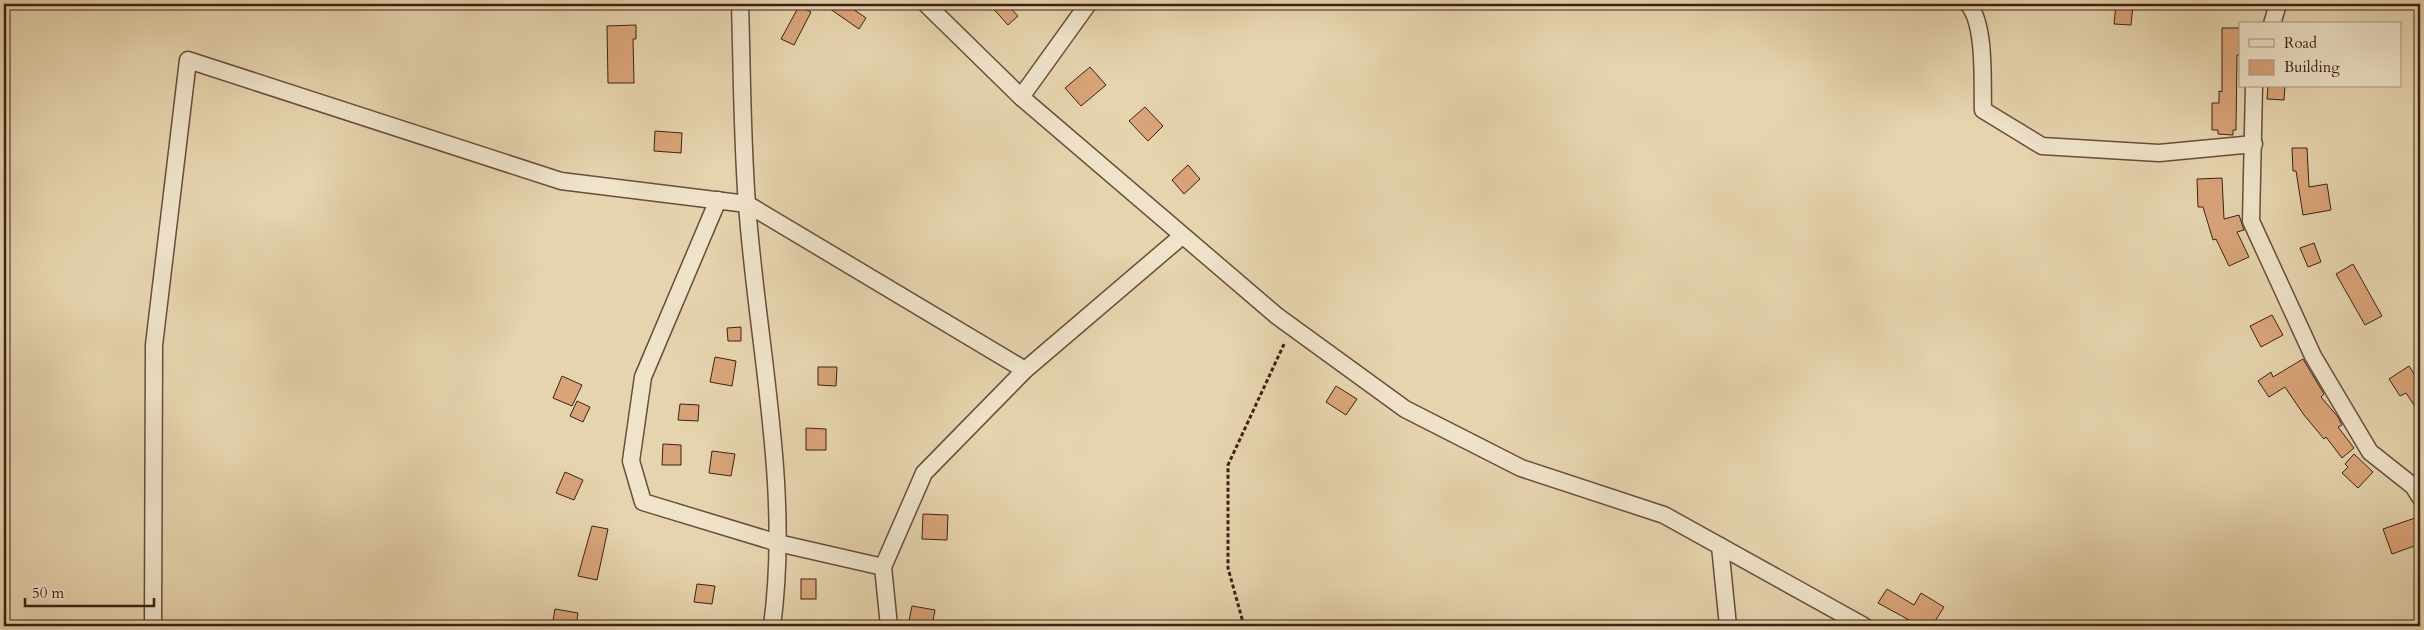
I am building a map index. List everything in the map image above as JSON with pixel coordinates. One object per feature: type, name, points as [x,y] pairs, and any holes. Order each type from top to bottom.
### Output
[{"type":"street","points":[[740,4],[747,204],[778,502],[778,585],[772,626]]},
{"type":"street","points":[[926,4],[1021,98],[1182,236],[1292,327],[1405,409],[1521,468],[1664,515],[1864,626]]},
{"type":"street","points":[[1021,98],[1088,4]]},
{"type":"street","points":[[1968,4],[1974,10],[1980,43],[1983,110],[2042,146],[2159,154],[2254,144]]},
{"type":"street","points":[[2273,22],[2278,4]]},
{"type":"street","points":[[153,626],[154,345],[188,60],[561,180],[747,204],[1025,370]]},
{"type":"street","points":[[2254,88],[2252,221],[2313,356],[2370,452],[2413,486],[2420,497]]},
{"type":"street","points":[[718,200],[643,377],[631,461],[643,502],[778,543],[883,567]]},
{"type":"street","points":[[888,626],[883,567],[924,473],[1025,370],[1182,236]]},
{"type":"street","points":[[1720,546],[1728,626]]},
{"type":"path","points":[[1244,626],[1228,568],[1228,465],[1292,327]]},
{"type":"building","points":[[823,4],[846,4],[866,18],[859,29]]},
{"type":"building","points":[[989,4],[1007,4],[1018,16],[1008,25]]},
{"type":"building","points":[[2116,4],[2133,5],[2131,25],[2114,24]]},
{"type":"building","points":[[799,6],[811,12],[794,45],[781,39]]},
{"type":"building","points":[[636,25],[636,39],[633,39],[634,83],[608,83],[607,26]]},
{"type":"building","points":[[2222,28],[2239,28],[2236,130],[2233,130],[2233,135],[2218,134],[2218,130],[2212,130],[2212,103],[2219,103],[2219,91],[2222,92]]},
{"type":"building","points":[[1090,67],[1106,85],[1081,106],[1065,88]]},
{"type":"building","points":[[2268,88],[2285,88],[2284,100],[2267,99]]},
{"type":"building","points":[[1145,107],[1163,126],[1148,141],[1129,121]]},
{"type":"building","points":[[655,131],[682,133],[681,153],[654,151]]},
{"type":"building","points":[[2292,148],[2307,148],[2309,187],[2327,184],[2331,210],[2303,215],[2296,171],[2293,171]]},
{"type":"building","points":[[1188,165],[1200,179],[1184,194],[1172,180]]},
{"type":"building","points":[[2222,178],[2224,219],[2239,215],[2244,230],[2237,232],[2249,257],[2229,266],[2216,239],[2213,240],[2203,207],[2198,207],[2197,179]]},
{"type":"building","points":[[2314,243],[2321,262],[2308,267],[2300,248]]},
{"type":"building","points":[[2353,264],[2382,316],[2365,325],[2336,274]]},
{"type":"building","points":[[2272,315],[2283,335],[2261,347],[2250,326]]},
{"type":"building","points":[[741,327],[741,341],[728,341],[727,328]]},
{"type":"building","points":[[715,357],[736,361],[732,386],[710,382]]},
{"type":"building","points":[[2303,359],[2324,394],[2321,397],[2338,417],[2342,425],[2338,427],[2354,448],[2342,458],[2326,437],[2324,439],[2304,415],[2285,387],[2269,397],[2258,381],[2271,372],[2273,377]]},
{"type":"building","points":[[2409,366],[2420,383],[2420,414],[2406,393],[2400,396],[2389,379]]},
{"type":"building","points":[[818,367],[837,367],[836,386],[818,385]]},
{"type":"building","points":[[562,376],[582,385],[572,406],[553,398]]},
{"type":"building","points":[[1336,386],[1357,399],[1346,415],[1326,402]]},
{"type":"building","points":[[577,401],[590,407],[583,422],[570,416]]},
{"type":"building","points":[[680,404],[699,405],[698,421],[678,420]]},
{"type":"building","points":[[806,428],[826,429],[826,450],[806,450]]},
{"type":"building","points":[[663,444],[681,445],[681,465],[662,465]]},
{"type":"building","points":[[712,451],[735,454],[731,476],[709,473]]},
{"type":"building","points":[[2354,454],[2373,472],[2358,488],[2342,473],[2348,467],[2345,464]]},
{"type":"building","points":[[565,472],[583,480],[574,500],[556,493]]},
{"type":"building","points":[[923,514],[948,515],[947,540],[922,539]]},
{"type":"building","points":[[2415,518],[2420,532],[2420,544],[2392,554],[2383,529]]},
{"type":"building","points":[[592,526],[608,529],[597,580],[578,576]]},
{"type":"building","points":[[801,579],[816,579],[816,599],[801,599]]},
{"type":"building","points":[[697,584],[715,586],[712,604],[694,602]]},
{"type":"building","points":[[1887,589],[1914,605],[1921,593],[1944,607],[1932,626],[1920,626],[1878,603]]},
{"type":"building","points":[[912,606],[935,610],[932,626],[908,626]]},
{"type":"building","points":[[555,609],[578,613],[576,626],[552,626]]}]
